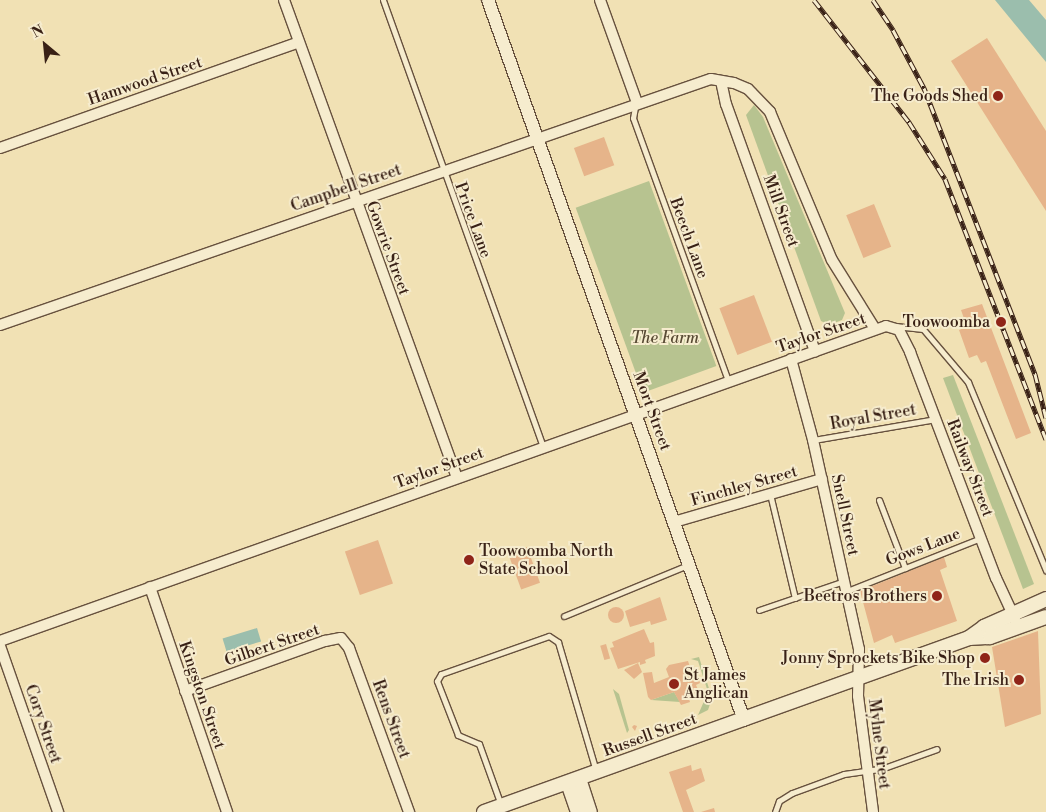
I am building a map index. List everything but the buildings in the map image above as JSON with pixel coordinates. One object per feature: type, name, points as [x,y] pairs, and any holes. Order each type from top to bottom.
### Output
[{"type":"main road","name":"Russell Street","points":[[484,812],[969,638],[1012,613],[1046,599]]},
{"type":"main road","name":"Russell Street","points":[[969,638],[990,637],[1046,617]]},
{"type":"main road","points":[[573,781],[578,812]]},
{"type":"main road","points":[[573,781],[590,812]]},
{"type":"street","name":"Gowrie Street","points":[[284,0],[355,201],[457,478]]},
{"type":"street","name":"Mort Street","points":[[488,0],[744,720]]},
{"type":"street","points":[[600,0],[636,103]]},
{"type":"street","name":"Hamwood Street","points":[[0,148],[299,42]]},
{"type":"street","name":"Campbell Street","points":[[0,324],[703,80],[721,81]]},
{"type":"street","points":[[721,81],[748,89],[770,112],[832,260],[875,329]]},
{"type":"street","name":"Mill Street","points":[[721,81],[726,104],[815,350]]},
{"type":"street","name":"Taylor Street","points":[[0,641],[815,350],[889,326]]},
{"type":"street","name":"Railway Street","points":[[889,326],[901,332],[981,538],[1012,613],[1020,626]]},
{"type":"street","name":"Snell Street","points":[[791,359],[813,440],[859,649],[857,679]]},
{"type":"street","name":"Finchley Street","points":[[674,522],[822,479]]},
{"type":"street","name":"Kingston Street","points":[[150,587],[227,812]]},
{"type":"street","name":"Gilbert Street","points":[[185,692],[325,641],[341,638]]},
{"type":"street","name":"Rens Street","points":[[341,638],[349,648],[409,812]]},
{"type":"street","name":"Cory Street","points":[[0,646],[58,812]]},
{"type":"street","name":"Mylne Street","points":[[857,679],[873,812]]},
{"type":"lane","name":"Price Lane","points":[[382,0],[543,447]]},
{"type":"lane","name":"Beech Lane","points":[[636,103],[632,118],[728,381]]},
{"type":"lane","points":[[889,326],[914,326],[923,329],[968,382],[1046,570]]},
{"type":"lane","name":"Royal Street","points":[[813,440],[936,419]]},
{"type":"lane","points":[[770,494],[795,598]]},
{"type":"lane","points":[[879,500],[905,568]]},
{"type":"lane","name":"Gows Lane","points":[[759,610],[795,598],[845,586],[905,568],[981,538]]},
{"type":"lane","points":[[564,616],[689,564]]},
{"type":"lane","points":[[502,806],[479,744],[458,735],[437,681],[441,674],[549,636],[558,642],[597,773]]},
{"type":"lane","points":[[775,812],[779,801],[786,795],[844,774],[868,769],[886,768],[937,749]]},
{"type":"green space","points":[[754,105],[763,117],[845,313],[842,320],[829,325],[821,321],[746,115]]},
{"type":"green space","name":"The Farm","points":[[649,181],[716,366],[643,393],[576,208]]},
{"type":"green space","points":[[953,375],[1034,584],[1023,589],[943,378]]},
{"type":"green space","points":[[699,657],[712,698],[708,710],[698,715],[708,692],[698,661],[691,659]]},
{"type":"green space","points":[[613,689],[619,694],[629,730],[627,733]]},
{"type":"green space","points":[[674,692],[680,702],[651,700]]},
{"type":"shaded area","points":[[995,0],[1029,0],[1046,20],[1046,62]]},
{"type":"shaded area","points":[[257,628],[261,641],[227,652],[223,639]]},
{"type":"railway","points":[[814,0],[909,122],[945,179],[1046,439]]},
{"type":"railway","points":[[873,0],[893,30],[924,88],[1035,374],[1046,418]]},
{"type":"place","name":"The Goods Shed","points":[[998,96]]},
{"type":"place","name":"Toowoomba","points":[[1001,322]]},
{"type":"place","name":"Toowoomba North State School","points":[[469,560]]},
{"type":"place","name":"Beetros Brothers","points":[[937,596]]},
{"type":"place","name":"Jonny Sprockets Bike Shop","points":[[985,658]]},
{"type":"place","name":"The Irish","points":[[1019,680]]},
{"type":"place","name":"St James Anglican","points":[[674,684]]}]
